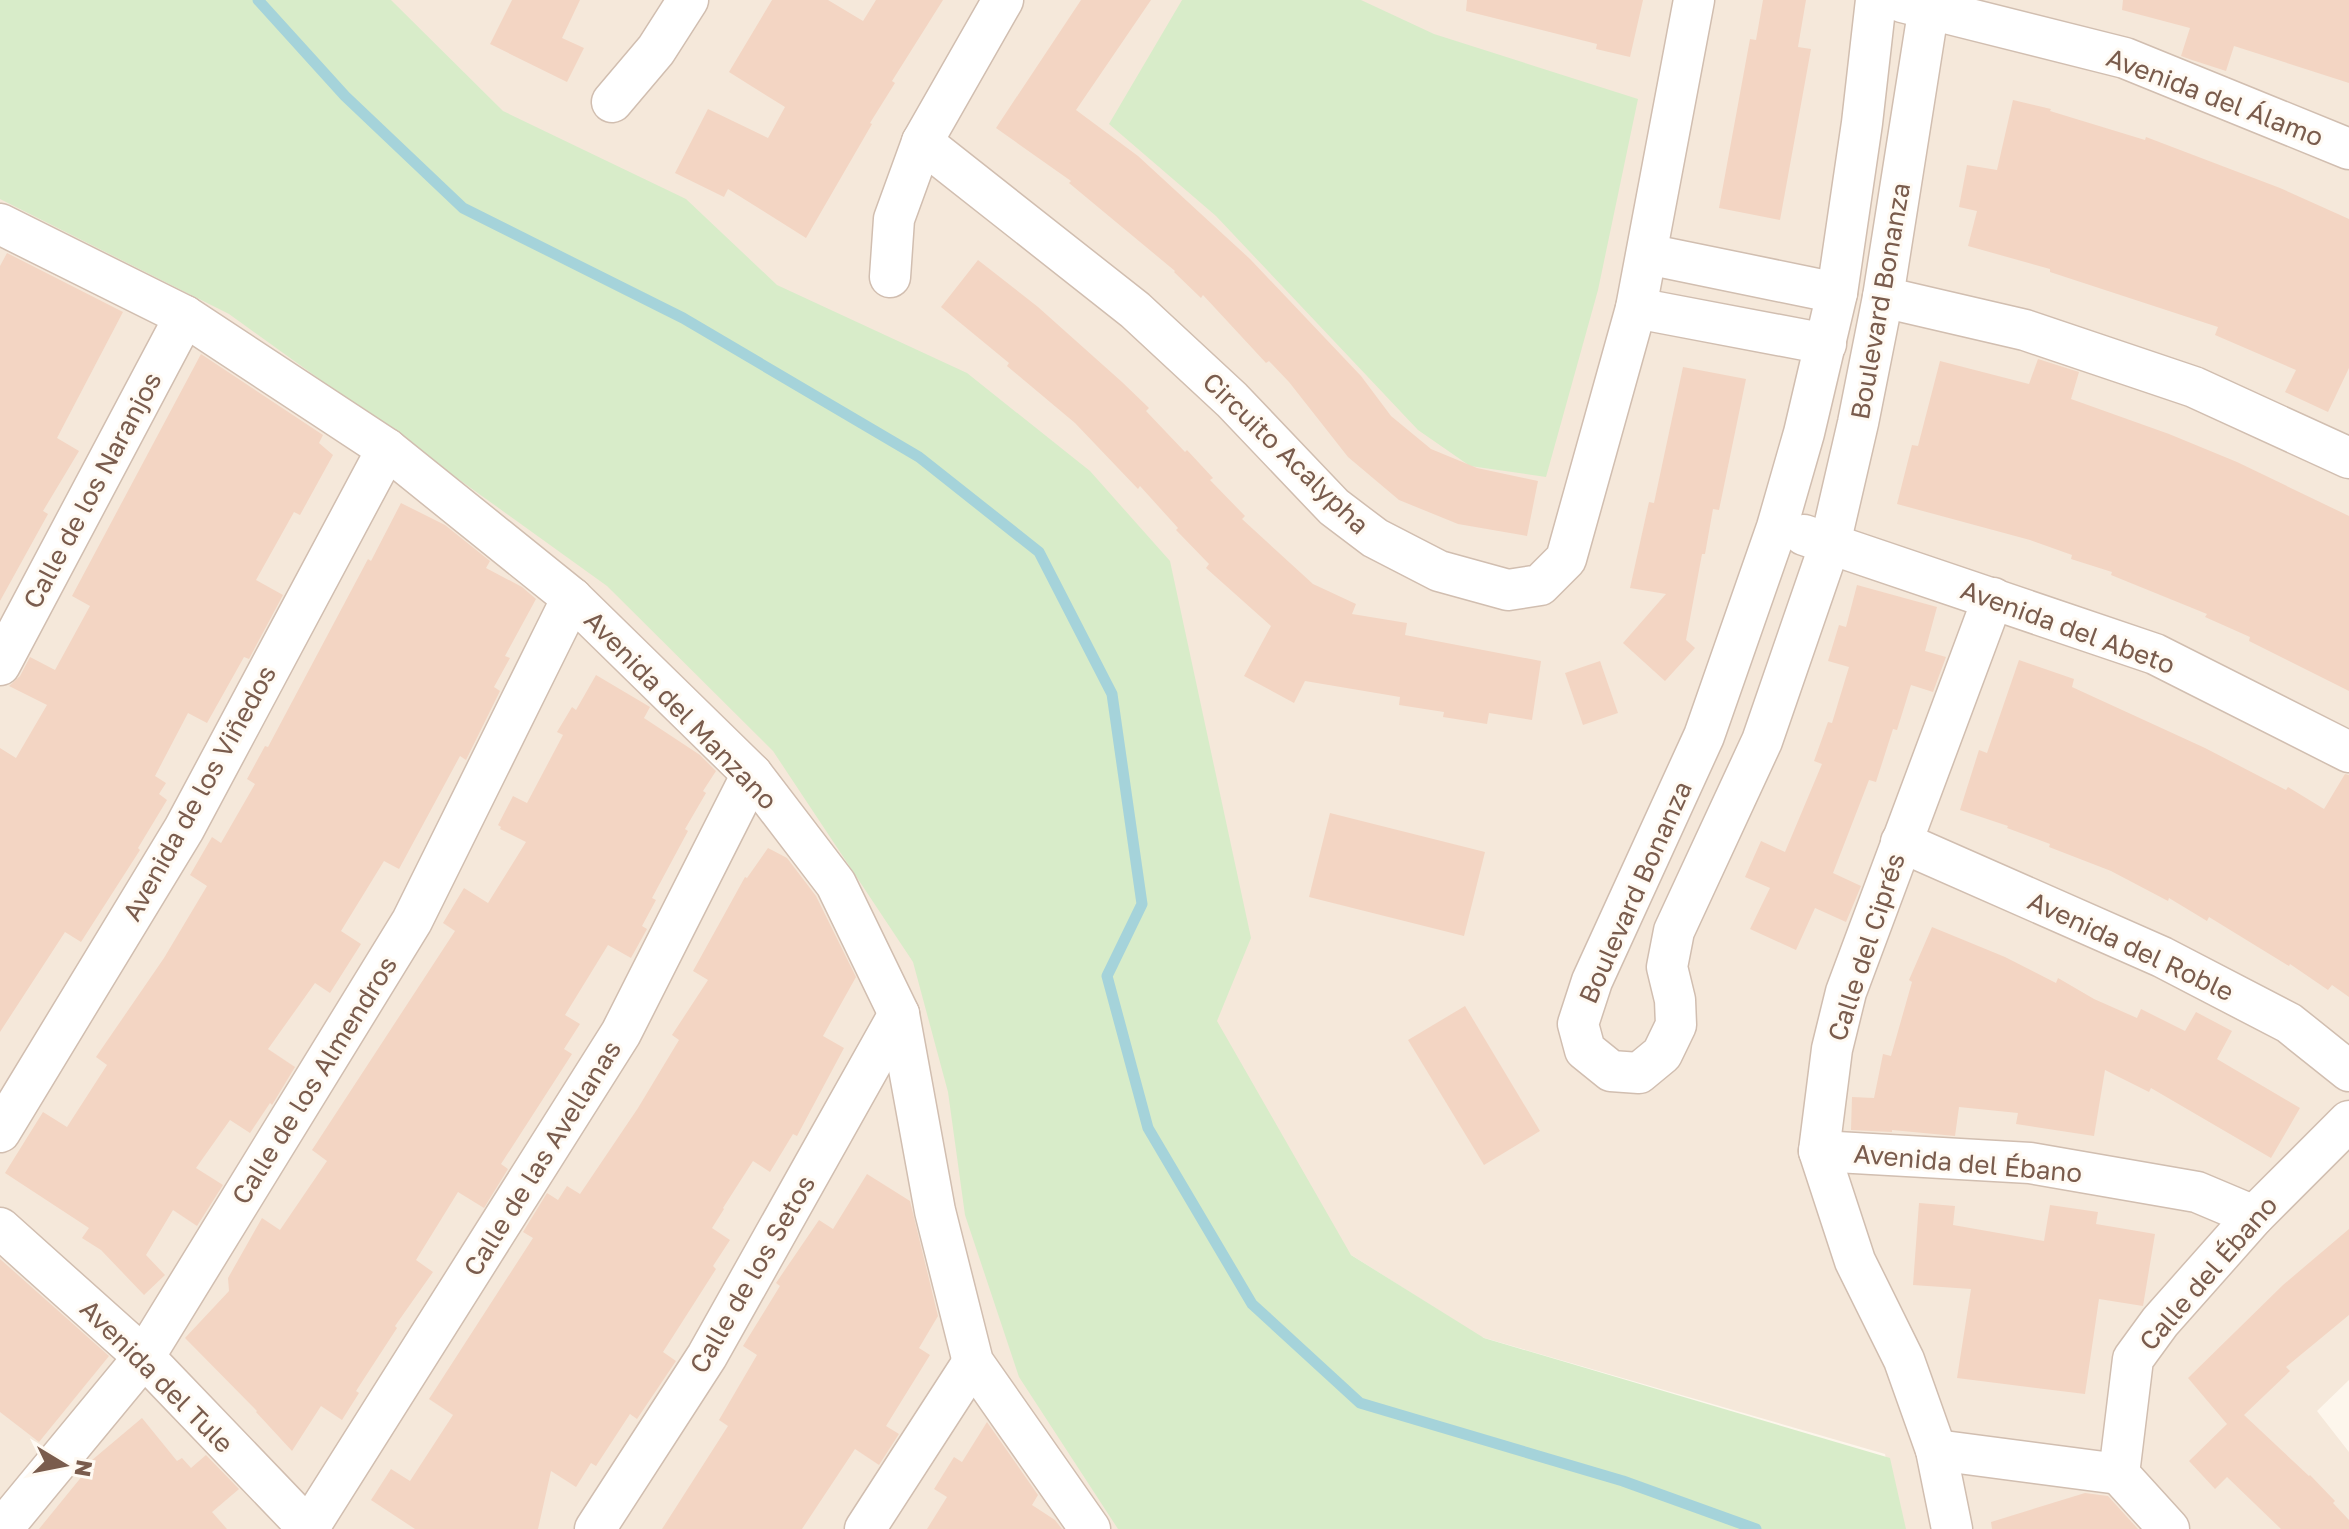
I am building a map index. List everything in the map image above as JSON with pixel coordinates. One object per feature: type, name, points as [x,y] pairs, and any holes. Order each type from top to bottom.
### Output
[{"type":"street","points":[[612,102],[656,50],[688,0]]},
{"type":"street","points":[[890,277],[894,219],[922,142],[1003,0]]},
{"type":"street","name":"Circuito Acalypha","points":[[922,142],[1135,310],[1232,400],[1334,507],[1365,531],[1439,571],[1508,590],[1540,585],[1566,559],[1636,308],[1694,0]]},
{"type":"street","name":"Boulevard Bonanza","points":[[1876,0],[1837,293],[1777,527],[1704,736],[1592,981],[1578,1024],[1585,1050],[1611,1071],[1639,1073],[1662,1054],[1676,1025],[1675,1000],[1667,967],[1674,931],[1762,741],[1830,544],[1883,297],[1917,3]]},
{"type":"street","name":"Avenida del Álamo","points":[[1917,3],[2125,58],[2349,149]]},
{"type":"street","name":"Avenida del Manzano","points":[[0,224],[185,316],[387,449],[572,598],[752,774],[836,884],[899,1014],[935,1211],[973,1362],[1090,1529]]},
{"type":"street","points":[[1647,254],[1837,293]]},
{"type":"street","points":[[1883,297],[2025,330],[2194,387],[2349,458]]},
{"type":"street","points":[[1636,308],[1826,344]]},
{"type":"street","name":"Calle de los Naranjos","points":[[0,665],[185,316]]},
{"type":"street","name":"Avenida de los Viñedos","points":[[0,1132],[184,829],[387,449]]},
{"type":"street","name":"Avenida del Abeto","points":[[1777,527],[2155,654],[2349,752]]},
{"type":"street","name":"Calle de los Almendros","points":[[2,1529],[144,1357],[412,921],[572,598]]},
{"type":"street","name":"Calle del Ciprés","points":[[1952,1529],[1936,1450],[1904,1360],[1855,1261],[1819,1151],[1832,1049],[1846,992],[1993,598]]},
{"type":"street","name":"Calle de las Avellanas","points":[[308,1529],[621,1033],[752,774]]},
{"type":"street","name":"Avenida del Roble","points":[[1901,842],[2162,957],[2289,1023],[2349,1071]]},
{"type":"street","name":"Calle de los Setos","points":[[595,1529],[707,1356],[899,1014]]},
{"type":"street","name":"Calle del Ébano","points":[[2119,1474],[2133,1359],[2160,1322],[2254,1216],[2349,1121]]},
{"type":"street","name":"Avenida del Ébano","points":[[1819,1151],[2030,1163],[2197,1192],[2254,1216]]},
{"type":"street","name":"Avenida del Tule","points":[[0,1228],[144,1357],[308,1529]]},
{"type":"street","points":[[865,1529],[973,1362]]},
{"type":"street","points":[[1936,1450],[2119,1474],[2169,1529]]},
{"type":"shaded area","points":[[383,0],[2349,0],[2349,1380],[2317,1411],[2349,1452],[2349,1529],[1901,1529],[1885,1454],[1481,1337],[1348,1253],[507,116]]},
{"type":"shaded area","points":[[0,184],[236,304],[612,584],[775,748],[916,960],[1126,1529],[0,1529]]},
{"type":"green space","points":[[0,0],[391,0],[503,111],[686,199],[777,285],[967,373],[1090,471],[1170,561],[1251,938],[1217,1021],[1351,1255],[1484,1338],[1890,1458],[1906,1529],[1118,1529],[1019,1377],[965,1215],[948,1092],[913,962],[773,751],[607,586],[229,314],[0,199]]},
{"type":"green space","points":[[1182,0],[1361,0],[1434,34],[1638,99],[1598,290],[1546,477],[1470,466],[1418,430],[1216,216],[1109,124]]},
{"type":"building","points":[[512,0],[580,0],[562,38],[584,48],[567,82],[490,44]]},
{"type":"building","points":[[772,0],[828,0],[863,21],[876,0],[943,0],[892,81],[895,83],[806,238],[728,189],[724,197],[675,173],[708,109],[768,138],[785,107],[729,72]]},
{"type":"building","points":[[1081,0],[1151,0],[1076,110],[1138,156],[1250,259],[1361,376],[1391,416],[1431,449],[1477,468],[1538,481],[1527,536],[1458,524],[1399,500],[1348,457],[1289,382],[1269,361],[1266,363],[1203,295],[1201,298],[1175,271],[1069,183],[1071,181],[996,128]]},
{"type":"building","points":[[1467,0],[1643,0],[1630,57],[1596,49],[1597,44],[1466,11]]},
{"type":"building","points":[[1763,0],[1806,0],[1798,47],[1811,49],[1780,220],[1719,208],[1750,39],[1756,40]]},
{"type":"building","points":[[2123,0],[2349,0],[2349,83],[2234,46],[2226,71],[2181,56],[2190,28],[2122,10]]},
{"type":"building","points":[[2013,100],[2051,109],[2145,140],[2146,137],[2280,188],[2349,219],[2349,368],[2328,412],[2285,392],[2296,370],[2215,335],[2218,327],[2050,272],[2050,269],[1968,246],[1977,211],[1959,207],[1967,165],[1997,170]]},
{"type":"building","points":[[7,253],[123,312],[57,438],[79,451],[43,511],[48,514],[0,601],[0,266]]},
{"type":"building","points":[[978,260],[1038,307],[1122,382],[1149,408],[1146,411],[1213,478],[1210,480],[1245,516],[1242,519],[1313,584],[1356,604],[1352,614],[1407,623],[1405,635],[1541,661],[1532,720],[1489,713],[1487,724],[1443,717],[1444,712],[1399,705],[1400,697],[1305,681],[1294,703],[1244,676],[1271,626],[1206,568],[1209,564],[1176,530],[1178,528],[1075,423],[941,307]]},
{"type":"building","points":[[201,354],[323,435],[319,443],[333,455],[300,515],[294,512],[256,580],[283,595],[249,659],[244,657],[207,723],[188,713],[155,776],[166,783],[159,794],[167,800],[138,848],[140,850],[81,942],[65,932],[0,1032],[0,748],[16,758],[47,705],[9,686],[20,676],[30,657],[55,670],[90,606],[72,596]]},
{"type":"building","points":[[2038,359],[2079,372],[2071,399],[2237,462],[2349,516],[2349,691],[2249,641],[2250,637],[2205,617],[2207,614],[2111,575],[2112,572],[2071,559],[2072,555],[2030,540],[1897,504],[1912,445],[1918,446],[1940,361],[2029,384]]},
{"type":"building","points":[[1683,367],[1746,379],[1719,510],[1713,509],[1705,554],[1702,554],[1686,640],[1695,648],[1665,681],[1623,643],[1666,594],[1630,588],[1649,502],[1654,503]]},
{"type":"building","points":[[401,503],[445,525],[490,561],[486,568],[522,587],[536,599],[505,656],[510,658],[494,687],[500,691],[466,760],[460,756],[399,869],[384,861],[341,931],[361,944],[330,993],[315,983],[268,1049],[295,1067],[272,1105],[270,1103],[250,1133],[230,1120],[196,1168],[223,1185],[197,1226],[173,1210],[146,1255],[165,1275],[144,1295],[101,1250],[82,1238],[89,1228],[5,1173],[43,1112],[67,1127],[107,1065],[96,1057],[164,958],[207,886],[190,875],[212,837],[221,843],[255,784],[247,779],[265,746],[268,747]]},
{"type":"building","points":[[1857,585],[1937,607],[1925,651],[1946,657],[1933,692],[1911,685],[1876,782],[1869,780],[1833,873],[1861,886],[1846,922],[1815,908],[1796,950],[1750,929],[1770,888],[1745,877],[1761,841],[1785,852],[1822,764],[1814,761],[1828,722],[1832,723],[1849,667],[1828,661],[1839,625],[1846,627]]},
{"type":"building","points":[[2019,660],[2074,679],[2072,687],[2205,748],[2286,790],[2288,787],[2324,809],[2345,774],[2349,775],[2349,997],[2332,985],[2328,990],[2209,917],[2207,921],[2169,898],[2168,901],[2111,871],[2049,847],[2050,844],[2008,826],[1960,810],[1979,750],[1987,753]]},
{"type":"building","points":[[1600,661],[1618,713],[1583,725],[1565,673]]},
{"type":"building","points":[[596,675],[650,707],[644,718],[700,755],[716,771],[703,791],[706,793],[685,829],[688,831],[652,898],[656,900],[642,926],[647,929],[631,958],[608,945],[565,1015],[580,1024],[564,1049],[572,1054],[501,1164],[508,1169],[484,1208],[458,1192],[416,1260],[433,1272],[395,1326],[397,1328],[356,1391],[359,1393],[342,1420],[321,1406],[292,1451],[185,1338],[229,1291],[228,1278],[262,1218],[280,1230],[327,1161],[312,1150],[455,931],[443,923],[464,888],[488,903],[526,842],[498,825],[513,796],[527,803],[563,735],[557,732],[572,707],[576,710]]},
{"type":"building","points":[[1330,813],[1485,852],[1464,936],[1309,897]]},
{"type":"building","points":[[768,848],[787,858],[816,896],[856,977],[823,1036],[844,1048],[797,1136],[793,1134],[770,1172],[753,1161],[723,1208],[712,1228],[730,1240],[713,1266],[716,1269],[663,1352],[676,1361],[637,1419],[630,1414],[596,1466],[591,1463],[576,1487],[551,1471],[538,1529],[415,1529],[371,1500],[391,1469],[410,1481],[453,1415],[429,1399],[533,1238],[523,1232],[547,1193],[558,1200],[567,1186],[580,1194],[638,1108],[679,1040],[672,1035],[708,980],[693,971],[745,877]]},
{"type":"building","points":[[1932,927],[2005,957],[2056,983],[2058,978],[2094,999],[2137,1018],[2141,1009],[2185,1031],[2196,1012],[2232,1031],[2217,1059],[2300,1108],[2271,1158],[2151,1088],[2149,1092],[2105,1070],[2094,1136],[2016,1124],[2018,1113],[1959,1107],[1955,1136],[1851,1130],[1852,1097],[1874,1098],[1883,1054],[1891,1056],[1912,982],[1909,980]]},
{"type":"building","points":[[1465,1006],[1540,1131],[1484,1165],[1408,1040]]},
{"type":"building","points":[[867,1174],[910,1201],[938,1316],[919,1348],[930,1355],[886,1426],[899,1434],[879,1465],[855,1449],[802,1529],[662,1529],[728,1426],[719,1420],[757,1355],[743,1346],[780,1286],[776,1283],[819,1220],[833,1229]]},
{"type":"building","points":[[1919,1203],[1955,1206],[1953,1225],[2044,1241],[2050,1205],[2098,1212],[2096,1224],[2155,1234],[2143,1306],[2099,1299],[2085,1394],[1957,1378],[1971,1289],[1913,1285]]},
{"type":"building","points":[[2349,1229],[2349,1315],[2286,1367],[2290,1371],[2244,1415],[2335,1501],[2333,1503],[2349,1520],[2349,1529],[2281,1529],[2227,1477],[2215,1489],[2189,1461],[2227,1424],[2188,1378],[2283,1285]]},
{"type":"building","points":[[0,1259],[109,1356],[39,1442],[0,1412]]},
{"type":"building","points":[[142,1418],[177,1461],[182,1458],[191,1468],[206,1455],[239,1489],[212,1512],[227,1529],[39,1529],[83,1475],[79,1471]]},
{"type":"building","points":[[987,1422],[1038,1495],[1032,1505],[1055,1520],[1062,1529],[927,1529],[947,1497],[934,1489],[954,1457],[962,1462]]},
{"type":"building","points":[[2085,1493],[2108,1496],[2138,1529],[1992,1529],[1991,1522]]},
{"type":"waterway","points":[[258,0],[345,96],[463,208],[683,318],[919,457],[1039,552],[1112,694],[1142,904],[1107,976],[1148,1128],[1252,1304],[1360,1403],[1623,1481],[1756,1529]]}]
